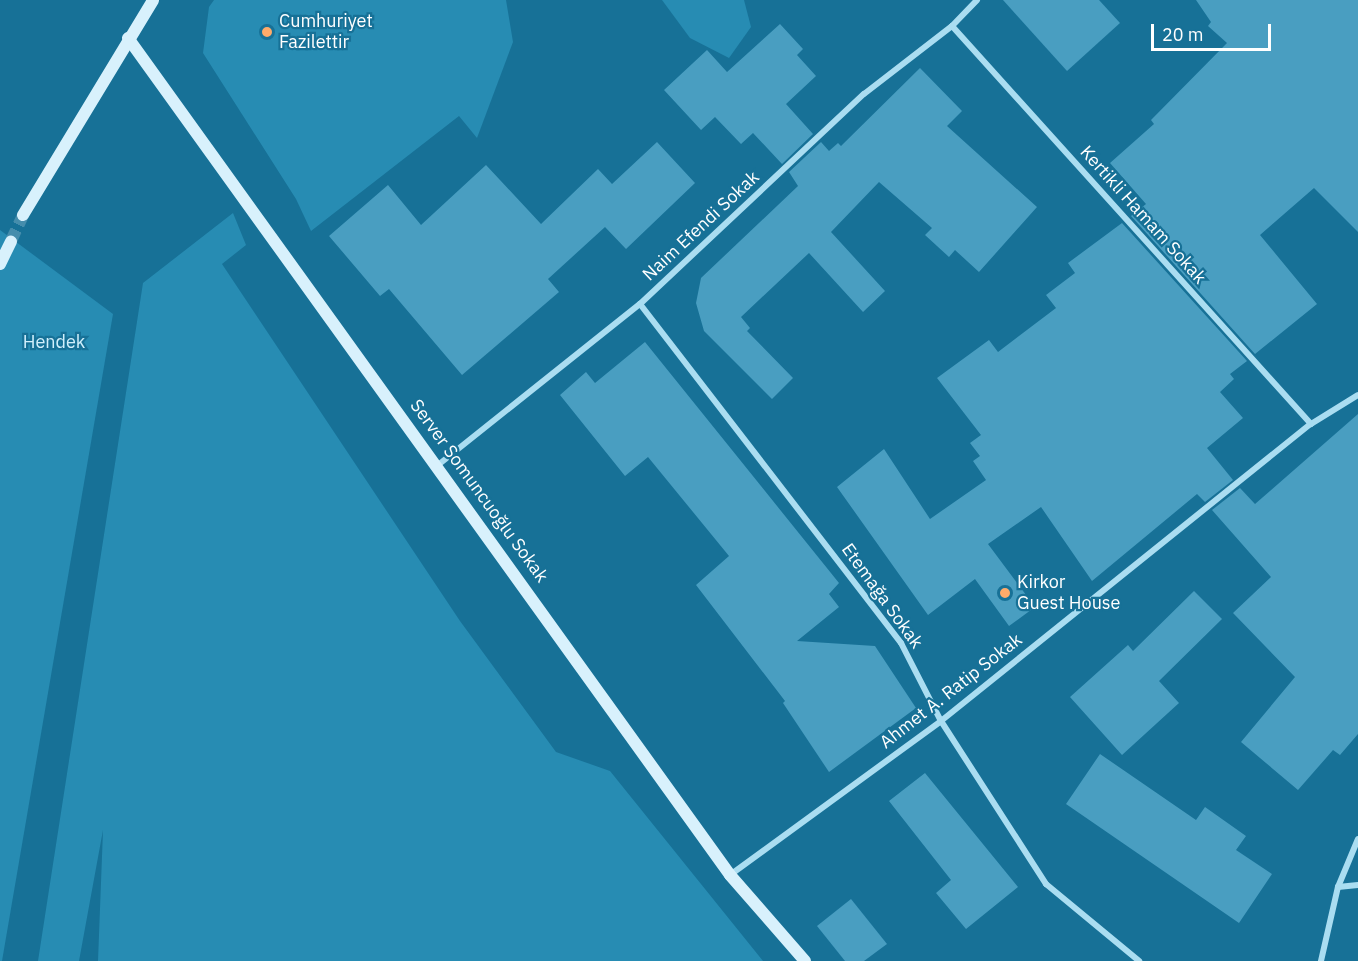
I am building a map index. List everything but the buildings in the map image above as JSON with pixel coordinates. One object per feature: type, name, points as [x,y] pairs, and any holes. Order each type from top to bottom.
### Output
[{"type":"street","points":[[23,215],[153,0]]},
{"type":"street","name":"Naim Efendi Sokak","points":[[438,465],[640,304],[864,94],[952,26],[977,0]]},
{"type":"street","name":"Kertikli Hamam Sokak","points":[[952,26],[1311,424]]},
{"type":"street","name":"Server Somuncuoğlu Sokak","points":[[128,39],[438,465],[730,875],[805,961]]},
{"type":"street","points":[[0,264],[11,241]]},
{"type":"street","name":"Etemağa Sokak","points":[[640,304],[902,643],[941,721],[1046,884],[1139,961]]},
{"type":"street","name":"Ahmet A. Ratip Sokak","points":[[730,875],[941,721],[1311,424],[1358,395]]},
{"type":"street","points":[[1321,961],[1338,887],[1358,839]]},
{"type":"street","points":[[1338,887],[1358,885]]},
{"type":"green space","points":[[214,0],[506,0],[513,42],[477,138],[459,116],[311,231],[296,199],[203,53],[209,7]]},
{"type":"green space","points":[[662,0],[744,0],[751,27],[729,58],[690,38]]},
{"type":"green space","points":[[233,213],[246,245],[222,264],[460,621],[556,752],[610,771],[763,961],[98,961],[103,830],[79,961],[38,961],[143,283]]},
{"type":"green space","name":"Hendek","points":[[0,230],[113,314],[2,961],[0,961]]},
{"type":"tunnel","points":[[11,241],[23,215]]},
{"type":"place","name":"Cumhuriyet Fazilettir","points":[[267,32]]},
{"type":"place","name":"Kirkor Guest House","points":[[1005,593]]}]
